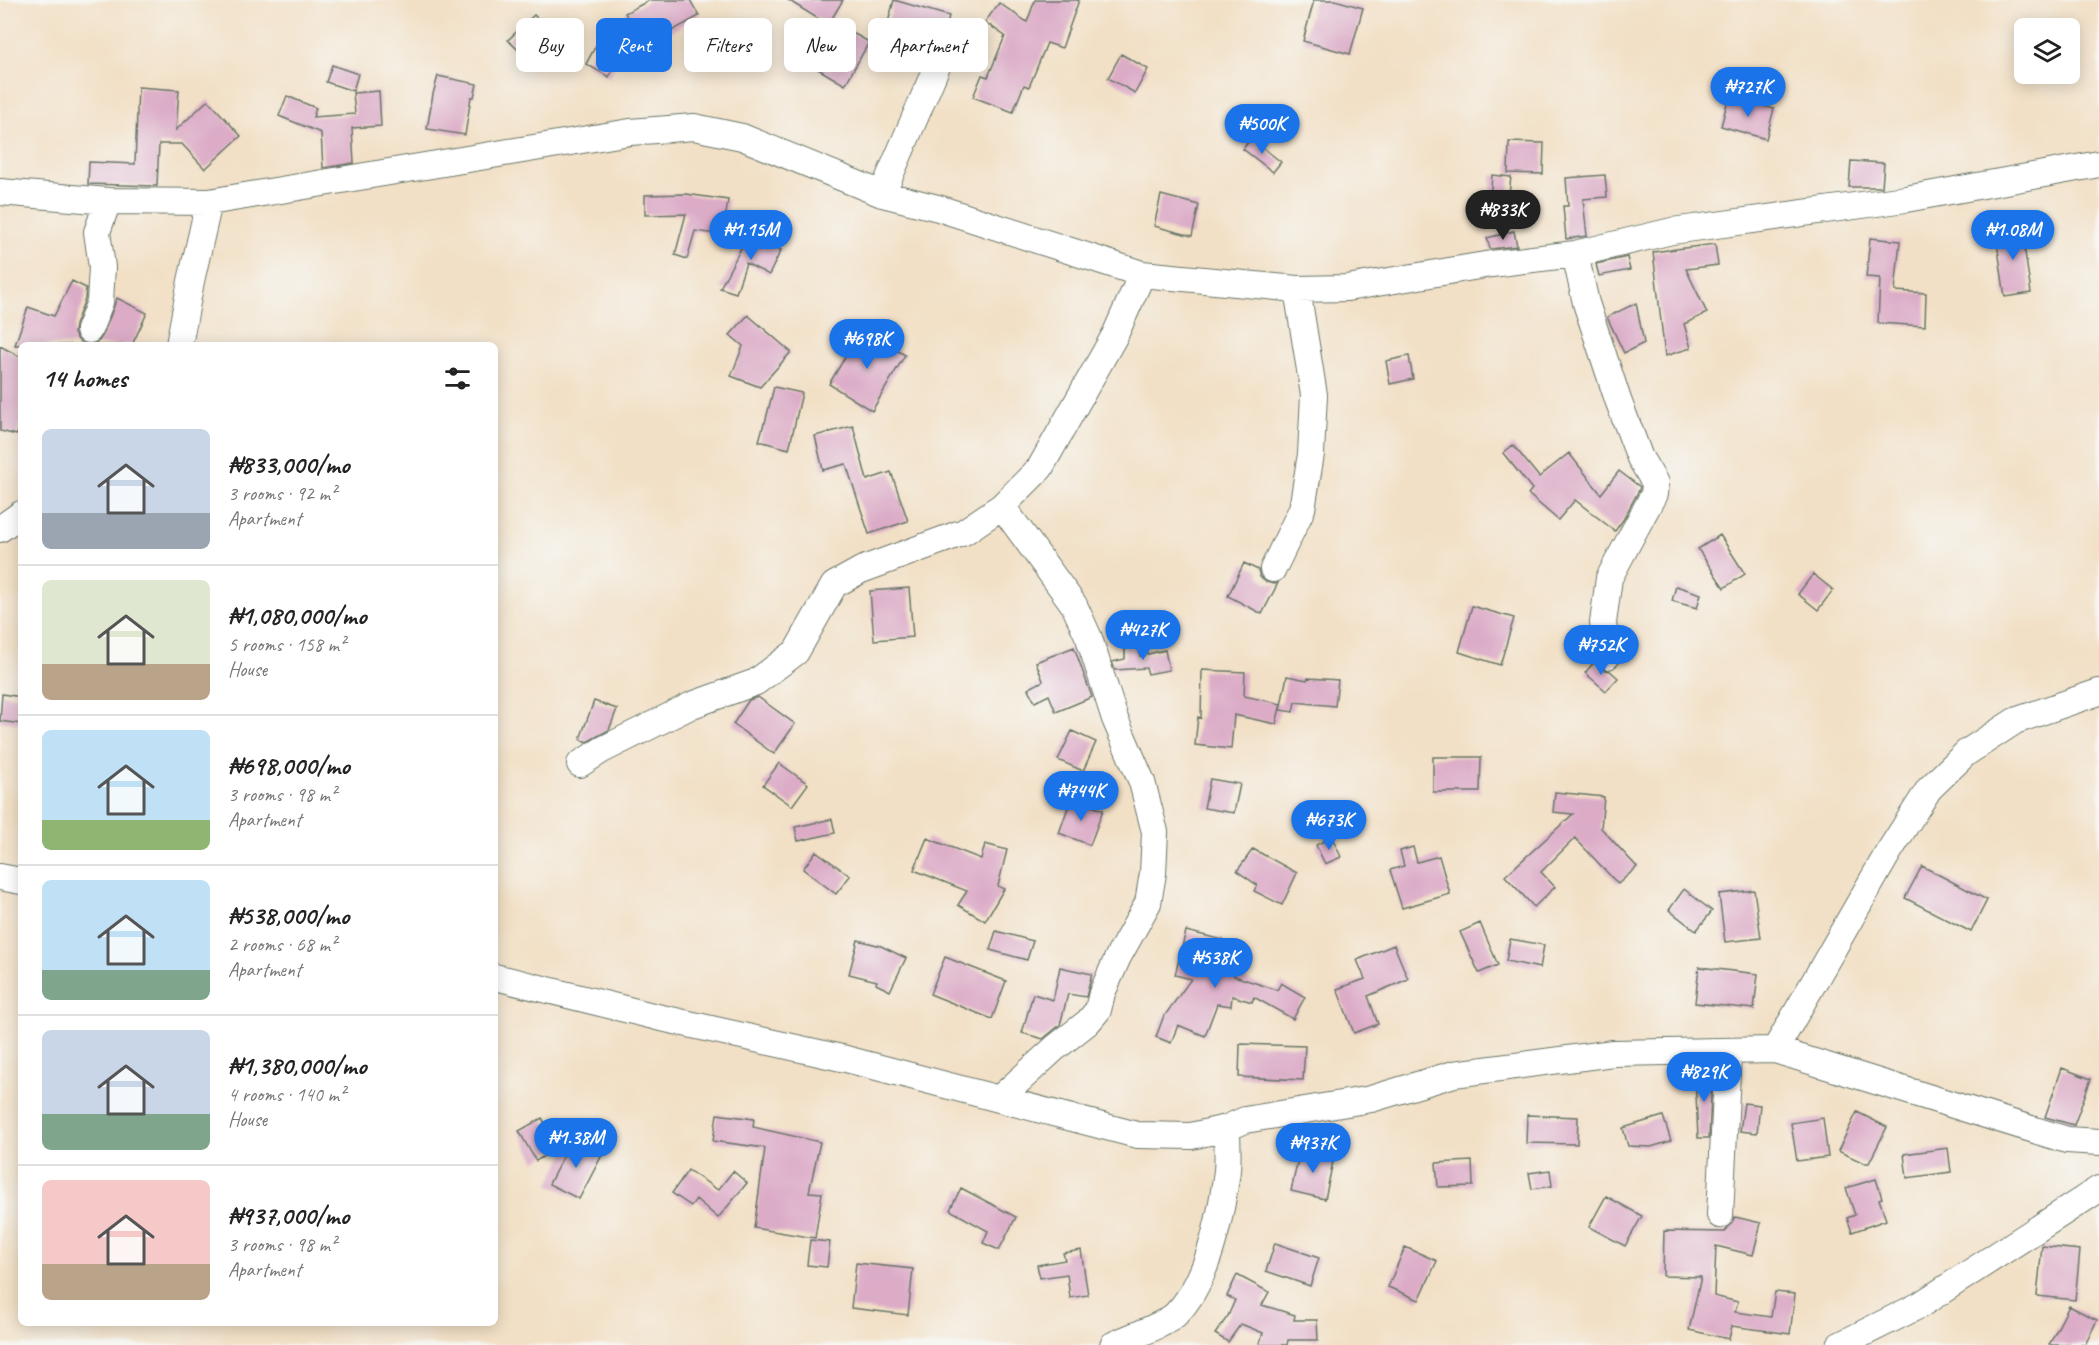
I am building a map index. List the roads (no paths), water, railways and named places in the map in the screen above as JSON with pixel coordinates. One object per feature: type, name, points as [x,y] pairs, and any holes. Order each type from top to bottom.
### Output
[{"type":"street","points":[[882,194],[935,72]]},
{"type":"street","points":[[0,192],[108,201],[209,202],[630,132],[694,127],[742,137],[882,194],[938,207],[1142,274],[1297,290],[1347,288],[1491,264],[1575,254],[1672,231],[1906,199],[2099,164]]},
{"type":"street","points":[[89,330],[100,302],[102,267],[97,232],[108,201]]},
{"type":"street","points":[[180,342],[209,202]]},
{"type":"street","points":[[1575,254],[1586,303],[1618,400],[1640,458],[1655,483],[1654,494],[1609,578],[1603,623],[1607,656]]},
{"type":"street","points":[[580,764],[692,705],[756,682],[795,651],[834,585],[861,570],[964,532],[1002,506],[1040,468],[1115,335],[1142,274]]},
{"type":"street","points":[[1273,569],[1302,509],[1311,454],[1314,395],[1297,290]]},
{"type":"street","points":[[999,1099],[1055,1048],[1088,1022],[1098,1010],[1102,993],[1118,957],[1148,903],[1153,873],[1155,832],[1142,782],[1115,719],[1089,638],[1074,605],[1002,506]]},
{"type":"street","points":[[0,530],[18,516]]},
{"type":"street","points":[[1775,1050],[1888,853],[1929,789],[1966,753],[2014,721],[2099,692]]},
{"type":"street","points":[[0,877],[18,880]]},
{"type":"street","points":[[498,978],[657,1017],[846,1059],[1137,1135],[1191,1136],[1227,1128],[1245,1120],[1371,1099],[1454,1074],[1614,1053],[1775,1050],[2067,1140],[2099,1142]]},
{"type":"street","points":[[1720,1215],[1728,1052]]},
{"type":"street","points":[[1113,1345],[1166,1321],[1175,1315],[1193,1292],[1212,1246],[1227,1177],[1227,1128]]},
{"type":"street","points":[[1840,1345],[1920,1305],[2099,1189]]}]
